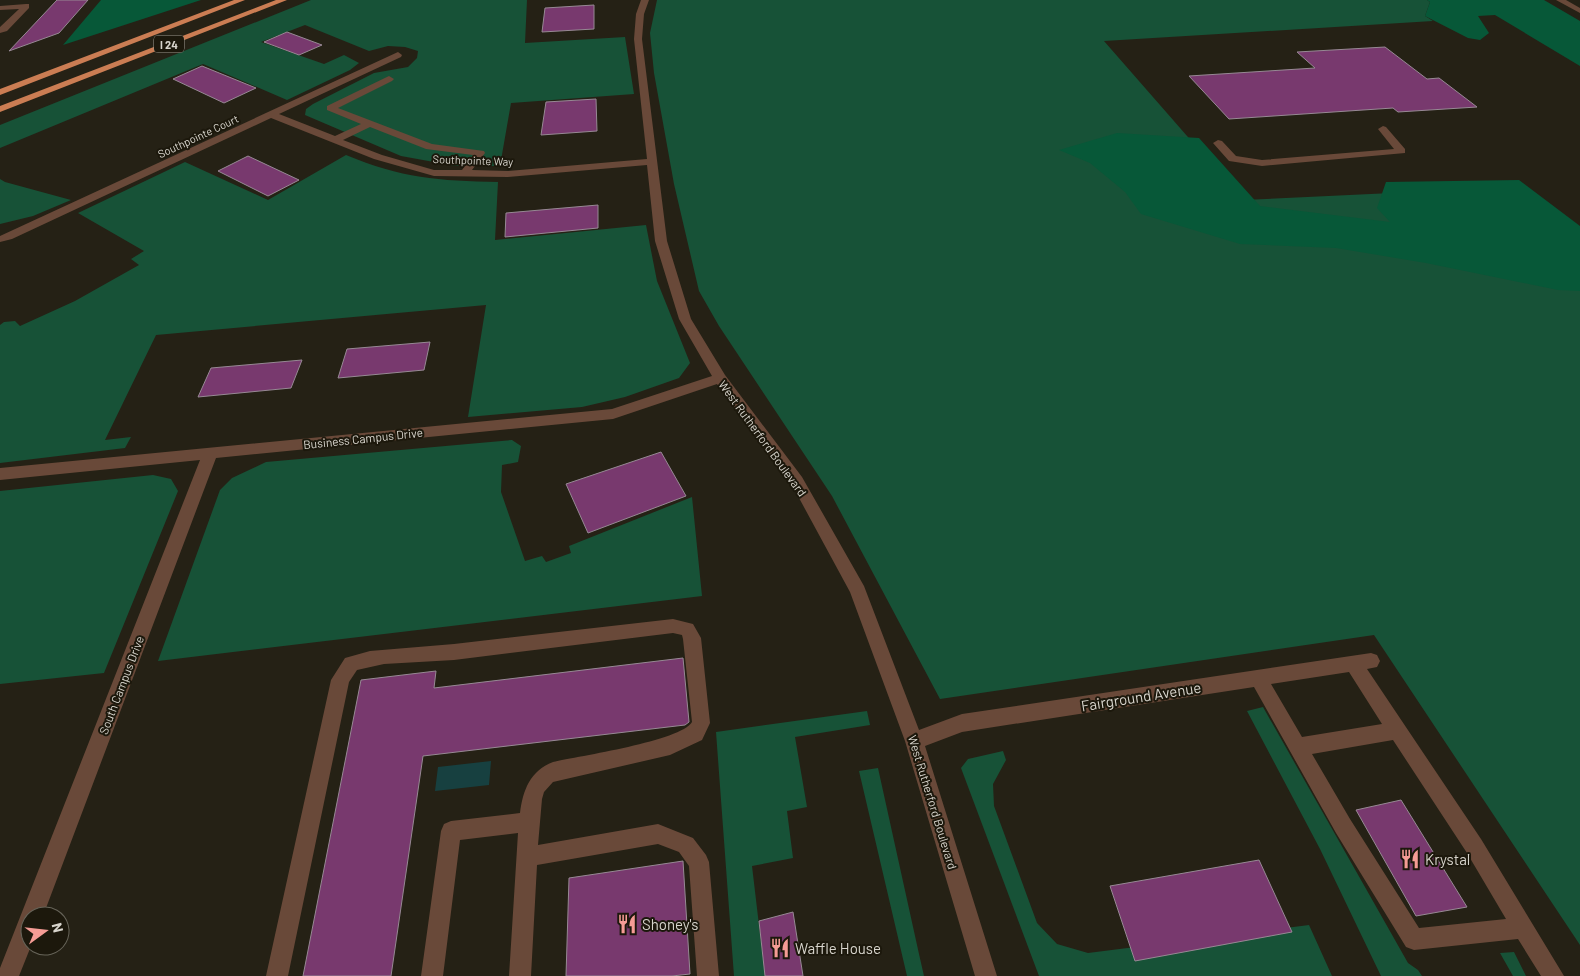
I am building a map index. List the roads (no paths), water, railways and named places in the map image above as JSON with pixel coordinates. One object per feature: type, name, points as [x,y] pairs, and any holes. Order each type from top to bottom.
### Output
[{"type":"highway","name":"I 24","points":[[0,91],[241,0]]},
{"type":"highway","name":"I 24","points":[[0,110],[283,0]]},
{"type":"street","name":"West Rutherford Boulevard","points":[[644,0],[640,14],[638,39],[661,241],[685,319],[720,378],[797,481],[858,591],[914,741],[986,976]]},
{"type":"street","points":[[1560,0],[1580,11]]},
{"type":"street","points":[[0,8],[26,6],[4,29],[0,30]]},
{"type":"street","name":"Southpointe Court","points":[[4,238],[273,115],[398,55]]},
{"type":"street","points":[[366,70],[389,79],[330,108],[430,146],[480,153],[465,173]]},
{"type":"street","name":"Southpointe Way","points":[[273,115],[378,157],[434,173],[508,174],[652,162]]},
{"type":"street","points":[[335,140],[370,123]]},
{"type":"street","points":[[1218,143],[1233,158],[1262,163],[1402,151],[1383,129]]},
{"type":"street","name":"Business Campus Drive","points":[[0,474],[613,414],[720,378]]},
{"type":"street","name":"South Campus Drive","points":[[36,906],[210,454]]},
{"type":"street","points":[[277,976],[340,680],[350,664],[361,660],[454,652],[673,626],[687,629],[692,638],[701,723],[695,734],[670,746],[553,771],[543,775],[537,783],[531,802],[529,822],[520,976]]},
{"type":"street","name":"Fairground Avenue","points":[[914,741],[962,724],[1362,663],[1397,730]]},
{"type":"street","points":[[1258,678],[1343,826],[1414,939],[1524,928]]},
{"type":"street","points":[[1298,747],[1397,730],[1474,846],[1553,976]]},
{"type":"street","points":[[432,976],[452,831],[529,822]]},
{"type":"street","points":[[527,856],[658,834],[686,844],[698,862],[708,976]]},
{"type":"street","points":[[8,976],[20,945]]},
{"type":"water","points":[[491,761],[489,785],[435,791],[438,767]]},
{"type":"place","name":"Krystal","points":[[1410,859]]},
{"type":"place","name":"Shoney's","points":[[627,924]]},
{"type":"place","name":"Waffle House","points":[[780,948]]}]
